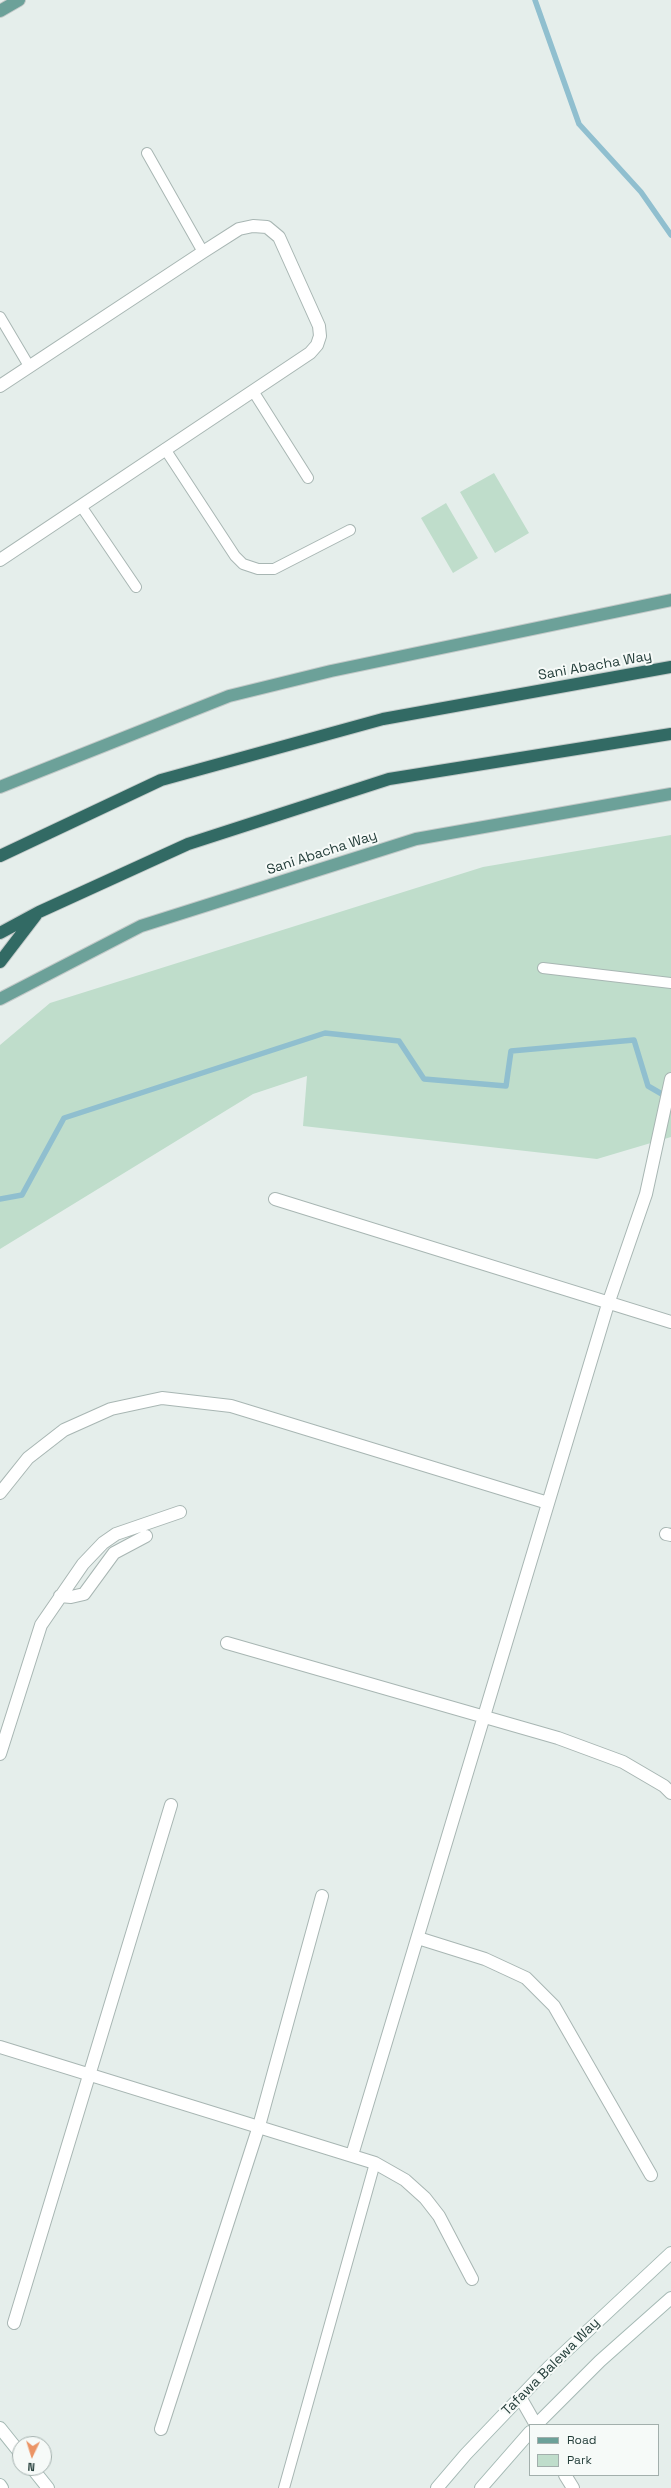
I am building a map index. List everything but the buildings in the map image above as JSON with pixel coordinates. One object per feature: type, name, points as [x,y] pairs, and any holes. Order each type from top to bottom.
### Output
[{"type":"highway","name":"Sani Abacha Way","points":[[0,856],[6,850],[161,780],[383,719],[671,667]]},
{"type":"highway","points":[[0,933],[39,912],[188,844],[389,779],[671,734]]},
{"type":"highway","points":[[0,962],[39,912]]},
{"type":"main road","points":[[0,11],[19,0]]},
{"type":"main road","points":[[0,787],[229,696],[331,671],[671,600]]},
{"type":"main road","name":"Sani Abacha Way","points":[[0,999],[141,926],[416,839],[671,794]]},
{"type":"street","points":[[0,386],[239,229],[253,226],[267,227],[279,236],[319,326],[320,336],[317,345],[310,353],[0,560]]},
{"type":"street","points":[[352,2155],[608,1304],[646,1194],[671,1079]]},
{"type":"street","points":[[275,1199],[608,1304],[671,1322]]},
{"type":"street","points":[[0,1493],[28,1458],[64,1430],[111,1409],[162,1398],[231,1406],[548,1502]]},
{"type":"street","points":[[0,1754],[41,1625],[83,1564],[103,1543],[130,1528],[180,1512]]},
{"type":"street","points":[[60,1596],[71,1597],[84,1594],[114,1553],[146,1536]]},
{"type":"street","points":[[227,1643],[558,1738],[622,1762],[664,1786],[671,1793]]},
{"type":"street","points":[[14,2323],[171,1805]]},
{"type":"street","points":[[161,2429],[258,2126],[322,1896]]},
{"type":"street","points":[[418,1938],[485,1959],[526,1978],[554,2006],[651,2175]]},
{"type":"street","points":[[0,2047],[375,2163],[405,2180],[425,2198],[439,2216],[472,2278]]},
{"type":"street","name":"Tafawa Balewa Way","points":[[437,2488],[466,2454],[549,2366],[671,2253]]},
{"type":"street","points":[[537,2424],[600,2361],[671,2298]]},
{"type":"street","points":[[520,2397],[535,2424]]},
{"type":"street","points":[[0,2428],[12,2443]]},
{"type":"street","points":[[481,2488],[529,2433]]},
{"type":"street","points":[[38,2476],[48,2488]]},
{"type":"street","points":[[566,2476],[572,2488]]},
{"type":"lane","points":[[147,153],[203,252]]},
{"type":"lane","points":[[0,317],[29,366]]},
{"type":"lane","points":[[253,391],[308,478]]},
{"type":"lane","points":[[165,450],[235,556],[243,564],[258,569],[274,569],[350,530]]},
{"type":"lane","points":[[82,506],[136,587]]},
{"type":"lane","points":[[542,968],[671,983]]},
{"type":"lane","points":[[284,2488],[375,2163]]},
{"type":"green space","points":[[494,473],[529,533],[495,553],[460,492]]},
{"type":"green space","points":[[446,503],[478,558],[453,573],[421,518]]},
{"type":"green space","points":[[671,835],[671,1137],[597,1159],[303,1126],[307,1076],[253,1094],[0,1249],[0,1045],[50,1003],[483,867]]},
{"type":"waterway","points":[[535,0],[579,124],[641,192],[671,235]]},
{"type":"waterway","points":[[0,1199],[22,1195],[64,1118],[325,1033],[399,1041],[424,1079],[506,1086],[511,1051],[634,1040],[648,1086],[667,1097]]}]
